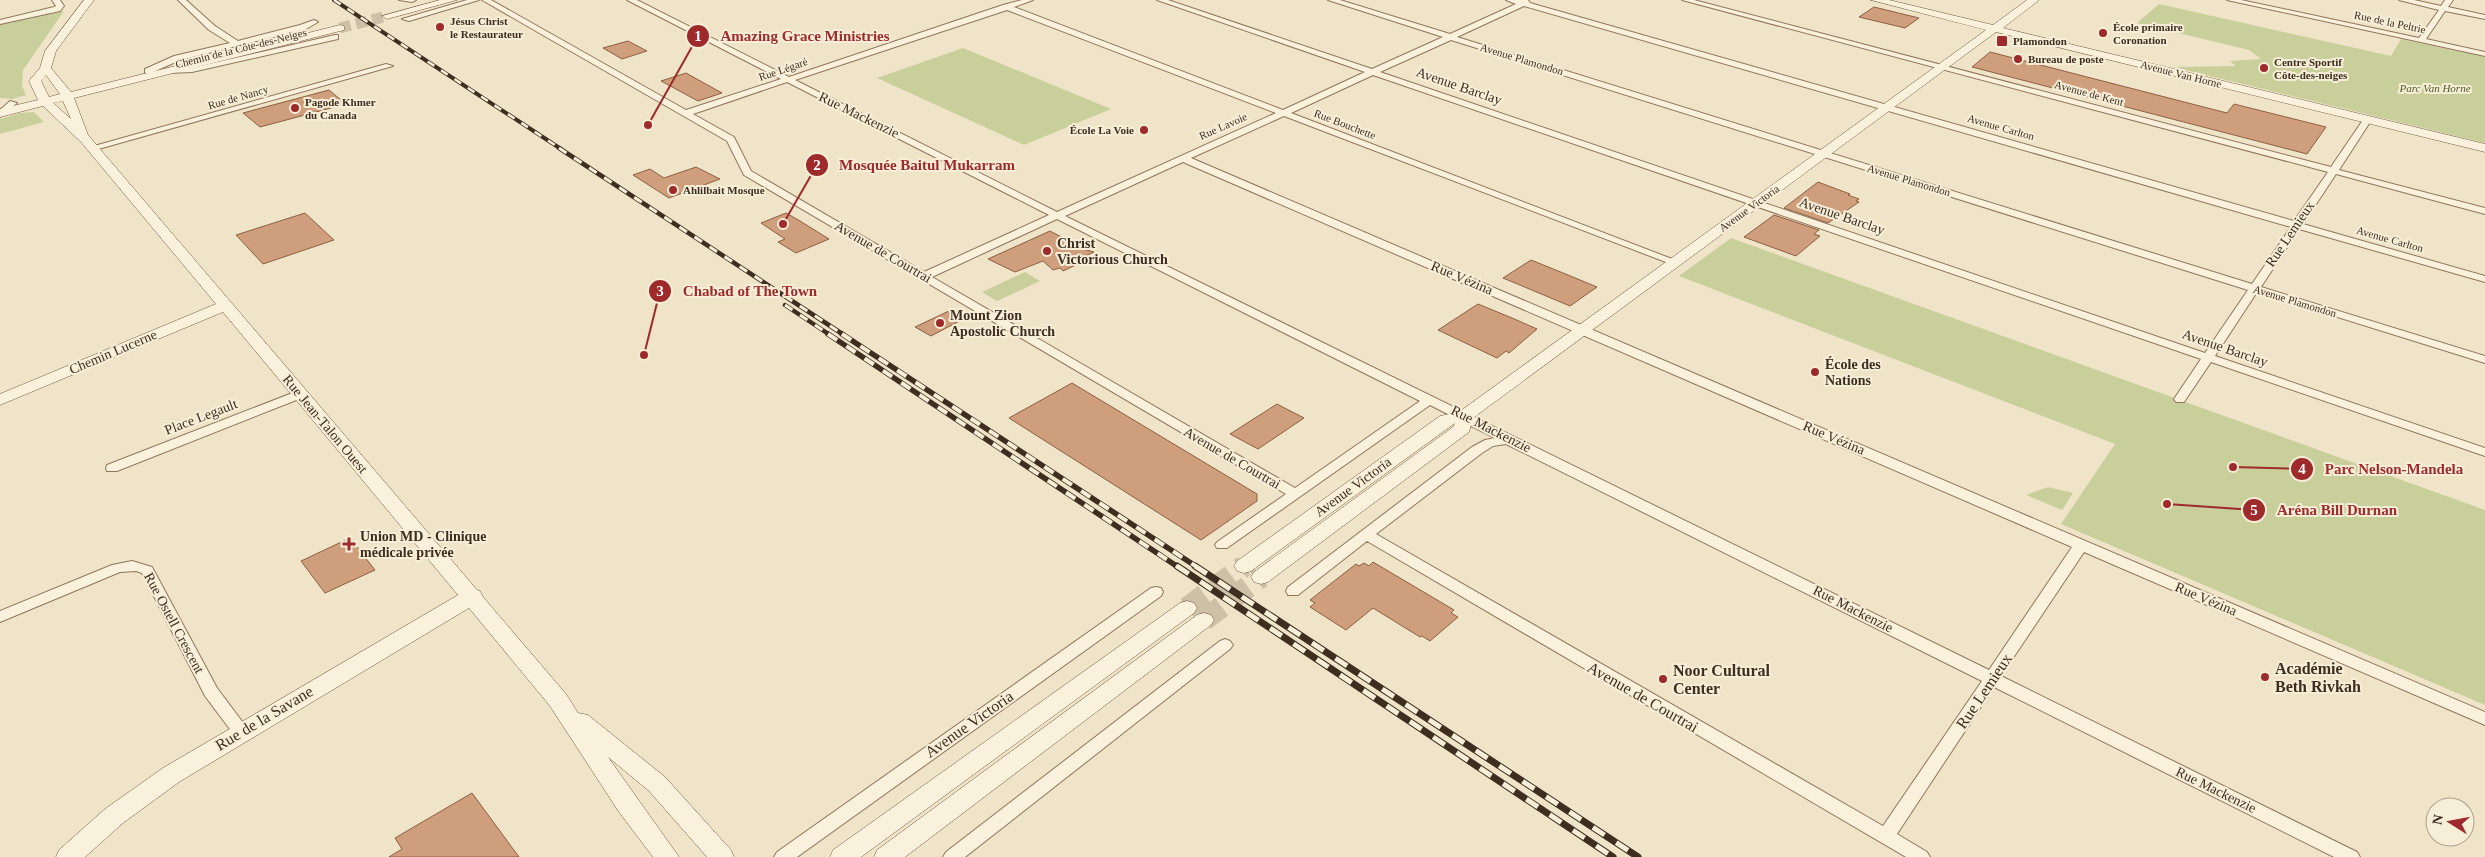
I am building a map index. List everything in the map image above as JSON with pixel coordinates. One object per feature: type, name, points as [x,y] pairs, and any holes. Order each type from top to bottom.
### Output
[{"type":"main road","points":[[1,110],[42,99],[35,81],[44,70],[53,49],[89,0]]},
{"type":"main road","points":[[436,0],[385,15],[452,0]]},
{"type":"main road","name":"Avenue Van Horne","points":[[1876,0],[2485,148]]},
{"type":"main road","name":"Avenue Victoria","points":[[1244,566],[1446,420],[1465,416],[2034,0]]},
{"type":"main road","name":"Chemin de la Côte-des-Neiges","points":[[1,110],[13,103],[42,99],[65,94],[168,71],[336,30],[148,71],[65,94]]},
{"type":"main road","name":"Rue Jean-Talon Ouest","points":[[44,70],[56,77],[74,111],[82,136]]},
{"type":"main road","name":"Rue Jean-Talon Ouest","points":[[42,99],[55,115],[82,136],[473,596],[568,712],[627,805],[667,857]]},
{"type":"main road","name":"Chemin Lucerne","points":[[0,400],[226,306]]},
{"type":"main road","name":"Avenue Victoria","points":[[1261,577],[1459,431],[1462,428],[1465,416]]},
{"type":"main road","name":"Rue de la Savane","points":[[68,857],[142,795],[241,732],[473,596]]},
{"type":"main road","points":[[842,857],[1195,614],[886,857]]},
{"type":"main road","name":"Rue Jean-Talon Ouest","points":[[568,712],[657,784],[722,857]]},
{"type":"street","points":[[0,22],[57,9],[60,6],[56,0]]},
{"type":"street","points":[[182,0],[212,28],[236,43]]},
{"type":"street","points":[[403,0],[412,0]]},
{"type":"street","points":[[406,19],[475,0]]},
{"type":"street","name":"Avenue de Courtrai","points":[[486,0],[731,139],[747,173],[1294,494]]},
{"type":"street","name":"Rue Mackenzie","points":[[631,0],[1056,215],[1431,399],[2351,857]]},
{"type":"street","name":"Rue Légaré","points":[[686,113],[1030,0]]},
{"type":"street","name":"Avenue Barclay","points":[[1161,0],[2485,452]]},
{"type":"street","name":"Avenue Plamondon","points":[[1332,0],[2485,360]]},
{"type":"street","name":"Avenue Carlton","points":[[1510,0],[1528,2],[1886,108],[2485,279]]},
{"type":"street","name":"Avenue de Kent","points":[[1686,0],[2485,211]]},
{"type":"street","name":"Rue de la Peltrie","points":[[2231,0],[2485,54]]},
{"type":"street","points":[[2402,0],[2485,17]]},
{"type":"street","points":[[2421,40],[2450,0]]},
{"type":"street","name":"Rue Lavoie","points":[[924,276],[1528,2]]},
{"type":"street","name":"Rue Bouchette","points":[[1006,7],[1675,262]]},
{"type":"street","name":"Chemin de la Côte-des-Neiges","points":[[148,71],[178,58],[306,26],[314,22]]},
{"type":"street","name":"Rue de Nancy","points":[[92,148],[389,66]]},
{"type":"street","name":"Rue Lemieux","points":[[2180,399],[2368,119]]},
{"type":"street","name":"Rue Vézina","points":[[1183,158],[2485,720]]},
{"type":"street","name":"Place Legault","points":[[112,468],[300,394]]},
{"type":"street","name":"Avenue Victoria","points":[[1222,545],[1431,399]]},
{"type":"street","points":[[1293,591],[1477,450],[1490,443],[1511,439]]},
{"type":"street","name":"Avenue de Courtrai","points":[[1366,534],[1921,857]]},
{"type":"street","name":"Rue Lemieux","points":[[1886,836],[2080,545]]},
{"type":"street","name":"Rue Ostell Crescent","points":[[0,617],[117,568],[128,566],[142,567],[147,570],[211,692],[241,732]]},
{"type":"street","name":"Avenue Victoria","points":[[783,857],[1156,592]]},
{"type":"street","points":[[952,857],[1225,645]]},
{"type":"green space","name":"Parc Van Horne","points":[[2159,4],[2391,56],[2401,39],[2485,57],[2485,143],[2173,67],[2236,66],[2230,61],[2261,59],[2249,50],[2137,23]]},
{"type":"green space","points":[[64,11],[23,70],[22,86],[26,95],[12,99],[0,98],[0,24]]},
{"type":"green space","points":[[963,48],[1111,109],[1024,145],[877,78]]},
{"type":"green space","points":[[34,112],[44,122],[0,134],[0,119],[20,113]]},
{"type":"green space","points":[[1731,238],[2485,510],[2485,705],[2061,524],[2115,444],[1679,276]]},
{"type":"green space","points":[[1025,272],[1040,281],[997,301],[982,292]]},
{"type":"green space","points":[[2048,487],[2073,493],[2062,510],[2026,495]]},
{"type":"building","points":[[1874,7],[1919,18],[1905,28],[1859,17]]},
{"type":"building","points":[[628,41],[647,51],[622,59],[603,48]]},
{"type":"building","points":[[1990,52],[2227,113],[2234,104],[2326,127],[2307,154],[1972,67]]},
{"type":"building","points":[[686,73],[722,93],[698,101],[661,81]]},
{"type":"building","name":"Pagode Khmer du Canada","points":[[329,90],[346,104],[260,127],[243,113]]},
{"type":"building","name":"Ahlilbait Mosque","points":[[696,167],[720,179],[669,198],[633,175],[650,169],[664,178]]},
{"type":"building","points":[[1818,182],[1850,194],[1848,195],[1859,199],[1856,201],[1859,202],[1828,223],[1784,208]]},
{"type":"building","points":[[305,213],[334,240],[263,264],[236,235]]},
{"type":"building","points":[[786,213],[829,239],[796,253],[778,242],[785,239],[761,223]]},
{"type":"building","points":[[1774,215],[1819,230],[1814,234],[1820,236],[1796,256],[1744,237]]},
{"type":"building","name":"Christ Victorious Church","points":[[1050,231],[1071,242],[1067,245],[1094,252],[1086,256],[1091,258],[1063,271],[1060,268],[1053,270],[1043,261],[1015,272],[988,259]]},
{"type":"building","points":[[1531,260],[1597,287],[1570,306],[1503,278]]},
{"type":"building","points":[[1478,304],[1537,329],[1509,353],[1506,351],[1497,358],[1438,330]]},
{"type":"building","name":"Mount Zion Apostolic Church","points":[[953,309],[967,317],[931,336],[915,327]]},
{"type":"building","points":[[1072,383],[1257,494],[1257,501],[1201,540],[1009,418]]},
{"type":"building","points":[[1277,404],[1304,418],[1258,449],[1230,434]]},
{"type":"building","points":[[350,538],[375,570],[325,593],[301,561]]},
{"type":"building","points":[[1373,562],[1454,610],[1451,613],[1458,617],[1430,641],[1422,636],[1420,637],[1373,608],[1346,630],[1310,607],[1315,603],[1310,600],[1356,564],[1359,566],[1364,563],[1369,566]]},
{"type":"building","points":[[472,793],[519,857],[389,857],[402,849],[395,838]]},
{"type":"tunnel","points":[[340,28],[387,16]]},
{"type":"tunnel","points":[[1187,608],[1244,566],[1242,567]]},
{"type":"tunnel","points":[[1204,620],[1261,577]]},
{"type":"railway","points":[[334,0],[561,149]]},
{"type":"railway","points":[[559,148],[844,335]]},
{"type":"railway","points":[[785,305],[830,335]]},
{"type":"railway","points":[[828,334],[1178,567]]},
{"type":"railway","points":[[842,334],[1197,567]]},
{"type":"railway","points":[[1177,566],[1613,857]]},
{"type":"railway","points":[[1195,566],[1638,857]]},
{"type":"place","name":"Jésus Christ le Restaurateur","points":[[440,27]]},
{"type":"place","name":"École primaire Coronation","points":[[2103,33]]},
{"type":"place","name":"Plamondon","points":[[2002,41]]},
{"type":"place","name":"Bureau de poste","points":[[2018,59]]},
{"type":"place","name":"Centre Sportif Côte-des-neiges","points":[[2264,68]]},
{"type":"place","name":"Pagode Khmer du Canada","points":[[295,108]]},
{"type":"place","name":"Amazing Grace Ministries","points":[[648,125]]},
{"type":"place","name":"École La Voie","points":[[1144,130]]},
{"type":"place","name":"Ahlilbait Mosque","points":[[673,190]]},
{"type":"place","name":"Mosquée Baitul Mukarram","points":[[783,224]]},
{"type":"place","name":"Christ Victorious Church","points":[[1047,251]]},
{"type":"place","name":"Mount Zion Apostolic Church","points":[[940,323]]},
{"type":"place","name":"Chabad of The Town","points":[[644,355]]},
{"type":"place","name":"École des Nations","points":[[1815,372]]},
{"type":"place","name":"Parc Nelson-Mandela","points":[[2233,467]]},
{"type":"place","name":"Aréna Bill Durnan","points":[[2167,504]]},
{"type":"place","name":"Union MD - Clinique médicale privée","points":[[349,544]]},
{"type":"place","name":"Académie Beth Rivkah","points":[[2265,677]]},
{"type":"place","name":"Noor Cultural Center","points":[[1663,679]]}]
